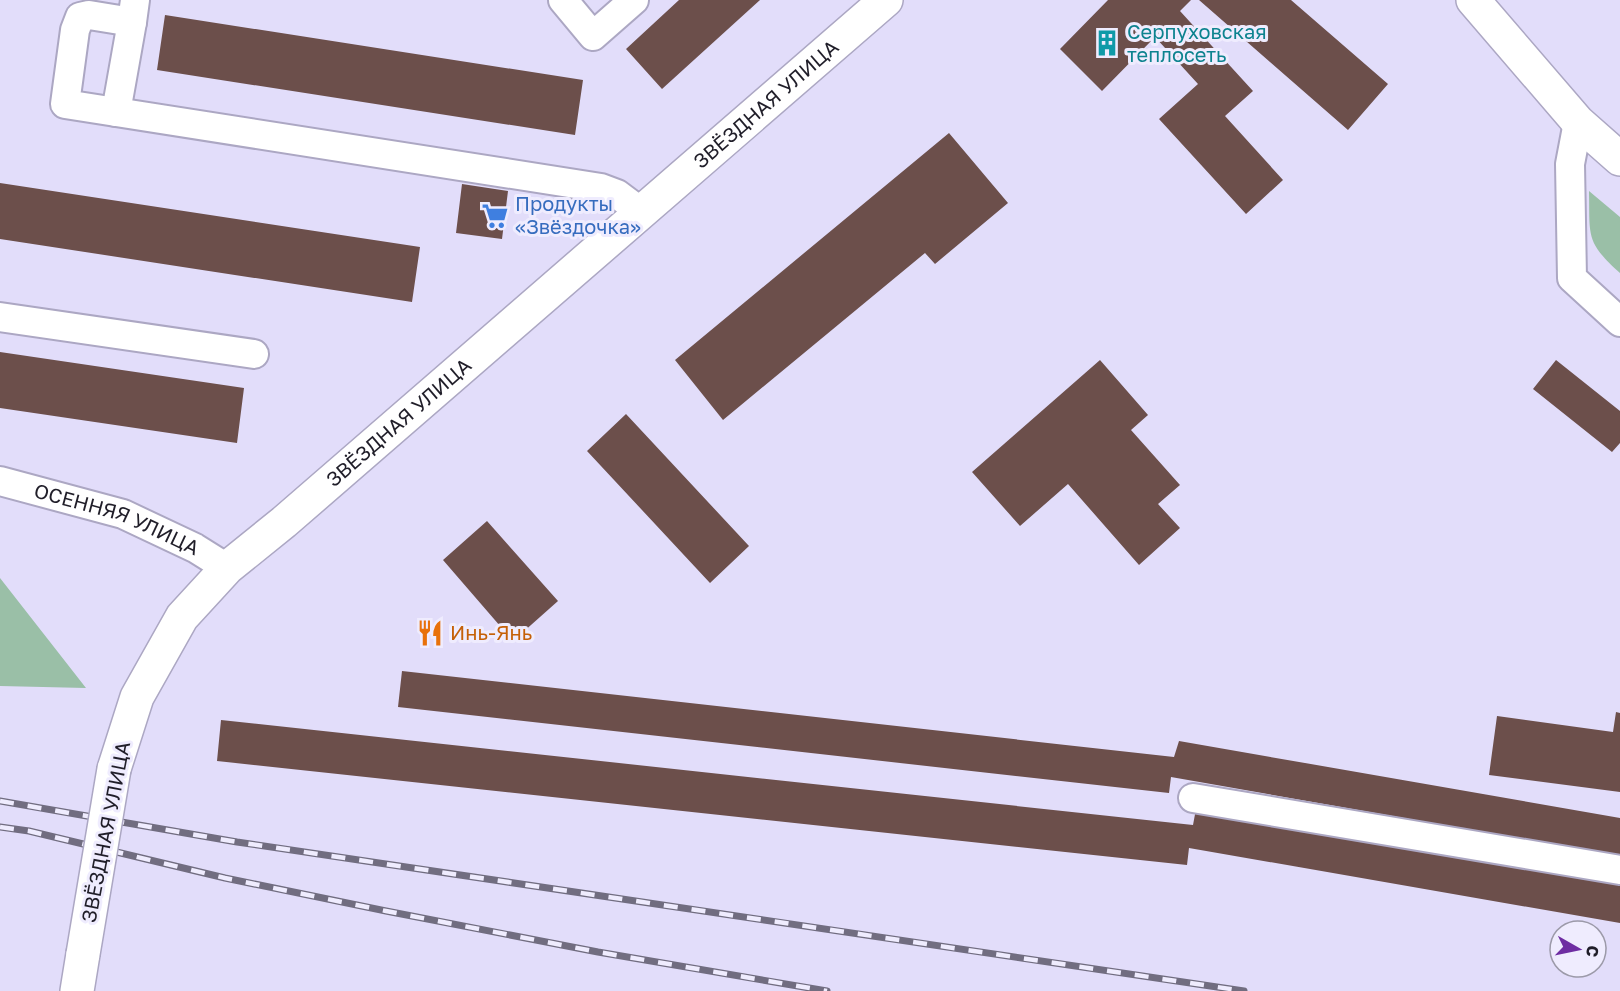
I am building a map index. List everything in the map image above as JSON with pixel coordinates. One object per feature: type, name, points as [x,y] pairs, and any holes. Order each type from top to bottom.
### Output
[{"type":"main road","name":"ЗВЁЗДНАЯ УЛИЦА","points":[[77,991],[114,769],[137,697],[182,617],[227,568],[292,515],[886,0]]},
{"type":"main road","points":[[1473,0],[1578,122],[1620,159]]},
{"type":"street","points":[[563,0],[593,36],[634,0]]},
{"type":"street","points":[[116,112],[133,11],[80,17],[75,30],[65,104],[601,189],[618,194],[641,212]]},
{"type":"street","points":[[1578,122],[1570,164],[1572,278],[1620,322]]},
{"type":"street","points":[[0,318],[254,354]]},
{"type":"street","name":"ОСЕННЯЯ УЛИЦА","points":[[0,481],[123,514],[195,548],[227,568]]},
{"type":"street","points":[[1193,798],[1620,870]]},
{"type":"green space","points":[[1589,191],[1620,217],[1620,273],[1595,245],[1590,228]]},
{"type":"green space","points":[[0,578],[86,688],[0,686]]},
{"type":"building","points":[[679,0],[760,0],[662,89],[626,49]]},
{"type":"building","points":[[1108,0],[1191,0],[1180,11],[1253,91],[1225,116],[1283,180],[1246,214],[1159,119],[1198,84],[1155,37],[1102,91],[1060,49]]},
{"type":"building","points":[[1199,0],[1291,0],[1388,84],[1348,130]]},
{"type":"building","points":[[165,15],[583,80],[575,135],[157,70]]},
{"type":"building","points":[[949,133],[1008,203],[935,264],[925,253],[723,420],[675,360]]},
{"type":"building","points":[[0,183],[420,247],[412,302],[0,239]]},
{"type":"building","points":[[462,184],[508,191],[502,239],[456,233]]},
{"type":"building","points":[[0,352],[244,388],[237,443],[0,408]]},
{"type":"building","points":[[1100,360],[1148,415],[1131,430],[1180,485],[1158,504],[1180,528],[1139,565],[1068,484],[1020,526],[972,472]]},
{"type":"building","points":[[1556,360],[1620,411],[1620,443],[1612,452],[1533,389]]},
{"type":"building","points":[[626,414],[749,546],[710,583],[587,451]]},
{"type":"building","points":[[487,521],[558,601],[513,641],[443,560]]},
{"type":"building","points":[[402,671],[1174,757],[1179,741],[1620,818],[1620,856],[1171,777],[1169,793],[398,707]]},
{"type":"building","points":[[1616,712],[1620,713],[1620,792],[1489,775],[1497,716],[1613,732]]},
{"type":"building","points":[[221,720],[1193,825],[1196,809],[1620,883],[1620,923],[1608,921],[1608,919],[1597,919],[1189,848],[1187,865],[217,761]]},
{"type":"railway","points":[[0,801],[237,842],[1244,991]]},
{"type":"railway","points":[[0,827],[29,831],[225,878],[386,911],[598,952],[827,991]]},
{"type":"place","name":"Серпуховская теплосеть","points":[[1107,43]]},
{"type":"place","name":"Продукты «Звёздочка»","points":[[495,216]]},
{"type":"place","name":"Инь-Янь","points":[[430,633]]}]
